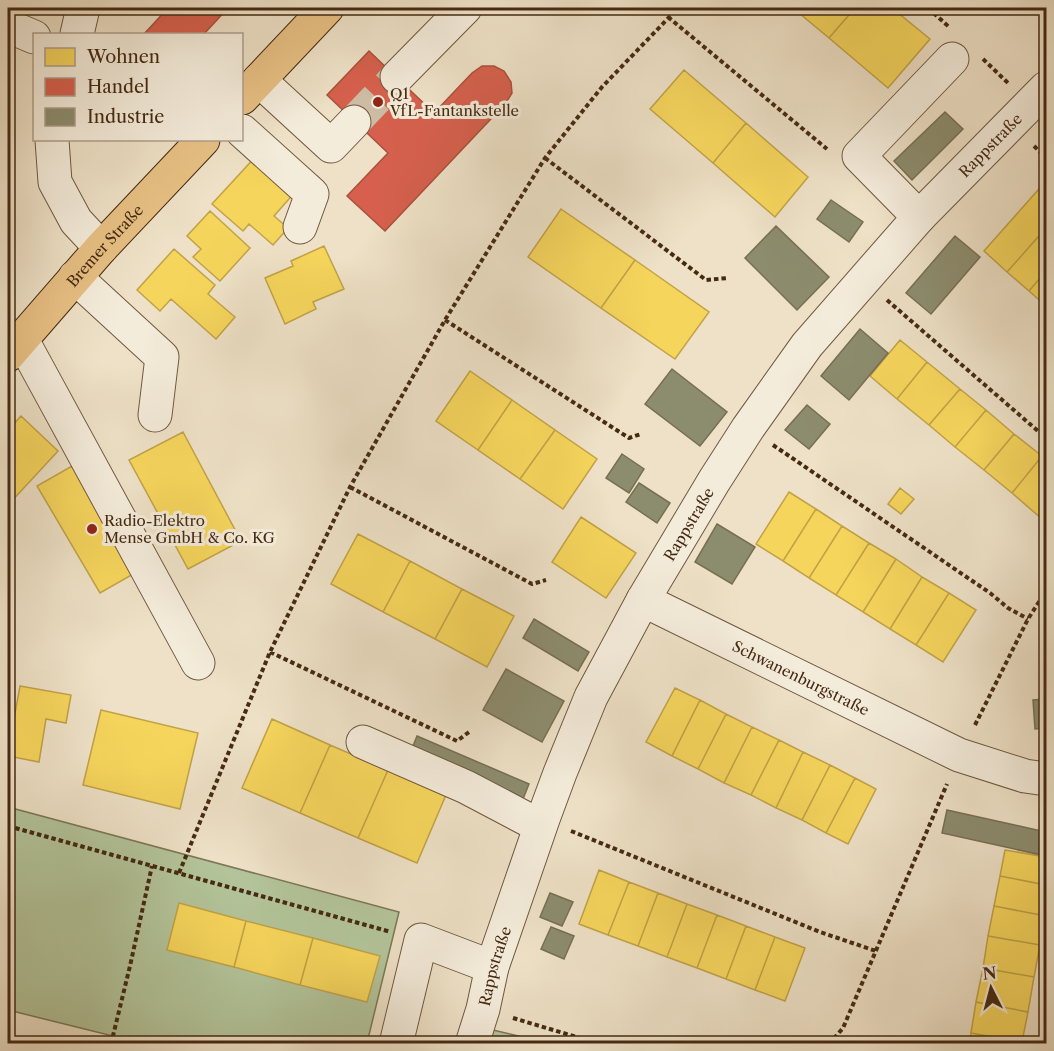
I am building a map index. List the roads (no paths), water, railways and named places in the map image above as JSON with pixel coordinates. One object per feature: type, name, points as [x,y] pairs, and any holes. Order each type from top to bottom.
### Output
[{"type":"main road","points":[[250,89],[327,8]]},
{"type":"main road","name":"Bremer Straße","points":[[15,347],[101,248],[202,141]]},
{"type":"street","points":[[77,33],[83,8]]},
{"type":"street","points":[[397,77],[465,8]]},
{"type":"street","points":[[8,26],[33,37]]},
{"type":"street","points":[[919,217],[859,156],[952,59]]},
{"type":"street","name":"Rappstraße","points":[[472,1044],[483,1009],[492,967],[560,772],[591,697],[643,600],[714,481],[748,428],[807,345],[919,217],[1047,88]]},
{"type":"street","points":[[250,89],[331,146],[354,122]]},
{"type":"street","points":[[243,131],[312,194],[300,227]]},
{"type":"street","points":[[52,141],[56,182],[76,221],[101,248]]},
{"type":"street","points":[[75,277],[162,357],[155,415]]},
{"type":"street","points":[[15,347],[198,663]]},
{"type":"street","name":"Schwanenburgstraße","points":[[643,600],[959,755],[1025,776],[1047,779]]},
{"type":"street","points":[[363,742],[542,823]]},
{"type":"street","points":[[396,1044],[421,940],[492,967]]},
{"type":"tunnel","points":[[354,122],[397,77]]},
{"type":"place","name":"Q1 VfL-Fantankstelle","points":[[378,102]]},
{"type":"place","name":"Radio-Elektro Mense GmbH & Co. KG","points":[[92,529]]}]
